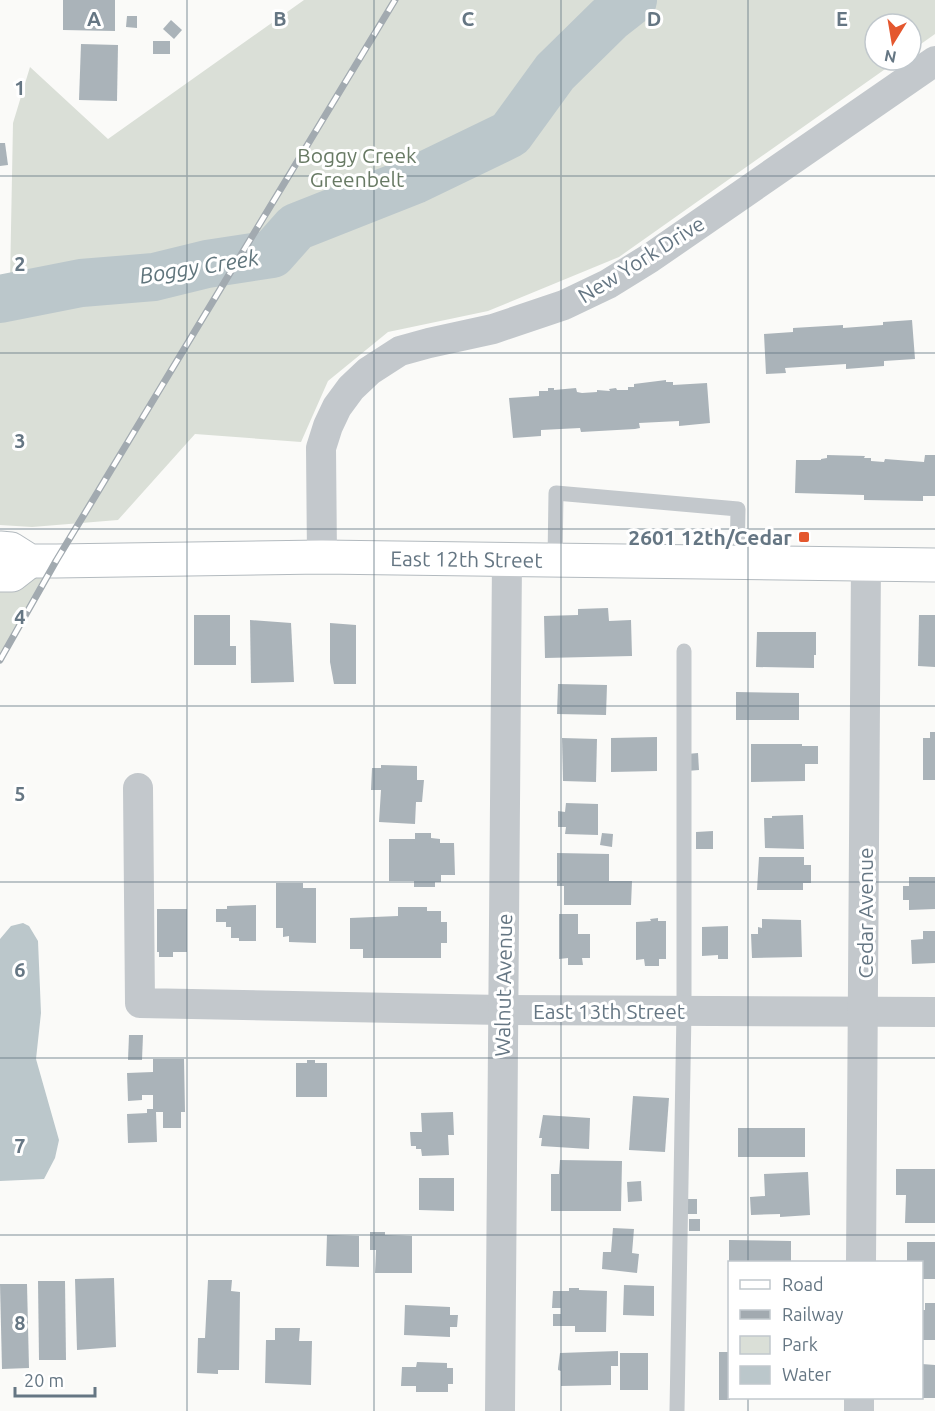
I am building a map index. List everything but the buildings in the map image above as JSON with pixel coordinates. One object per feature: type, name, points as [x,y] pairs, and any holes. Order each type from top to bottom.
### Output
[{"type":"street","name":"New York Drive","points":[[322,557],[321,448],[337,407],[351,388],[369,371],[400,351],[524,320],[564,305],[608,284],[650,258],[935,62]]},
{"type":"street","name":"East 12th Street","points":[[0,548],[11,549],[30,561],[322,557],[935,565]]},
{"type":"street","name":"Walnut Avenue","points":[[500,1411],[507,560]]},
{"type":"street","points":[[0,575],[12,575],[30,561]]},
{"type":"street","name":"Cedar Avenue","points":[[861,1261],[867,564]]},
{"type":"street","name":"East 13th Street","points":[[138,788],[140,1003],[502,1010],[935,1012]]},
{"type":"lane","points":[[555,560],[556,494],[738,509],[737,562]]},
{"type":"lane","points":[[677,1411],[684,1011],[684,651]]},
{"type":"green space","name":"Boggy Creek Greenbelt","points":[[304,0],[935,0],[935,34],[923,42],[923,12],[863,12],[863,72],[881,72],[619,257],[488,311],[388,332],[328,381],[301,442],[195,434],[118,520],[32,527],[0,525],[0,282],[10,282],[13,123],[30,67],[108,139]]},
{"type":"green space","points":[[0,560],[56,561],[0,657]]},
{"type":"water","points":[[23,923],[29,926],[38,941],[41,1013],[36,1059],[59,1140],[55,1158],[44,1179],[0,1181],[0,939],[11,926]]},
{"type":"waterway","name":"Boggy Creek","points":[[0,299],[81,283],[154,277],[207,264],[272,254],[296,227],[415,180],[510,134],[555,72],[610,18],[633,0]]},
{"type":"railway","points":[[0,660],[56,561],[395,0]]},
{"type":"place","name":"2601 12th/Cedar","points":[[804,537]]}]
